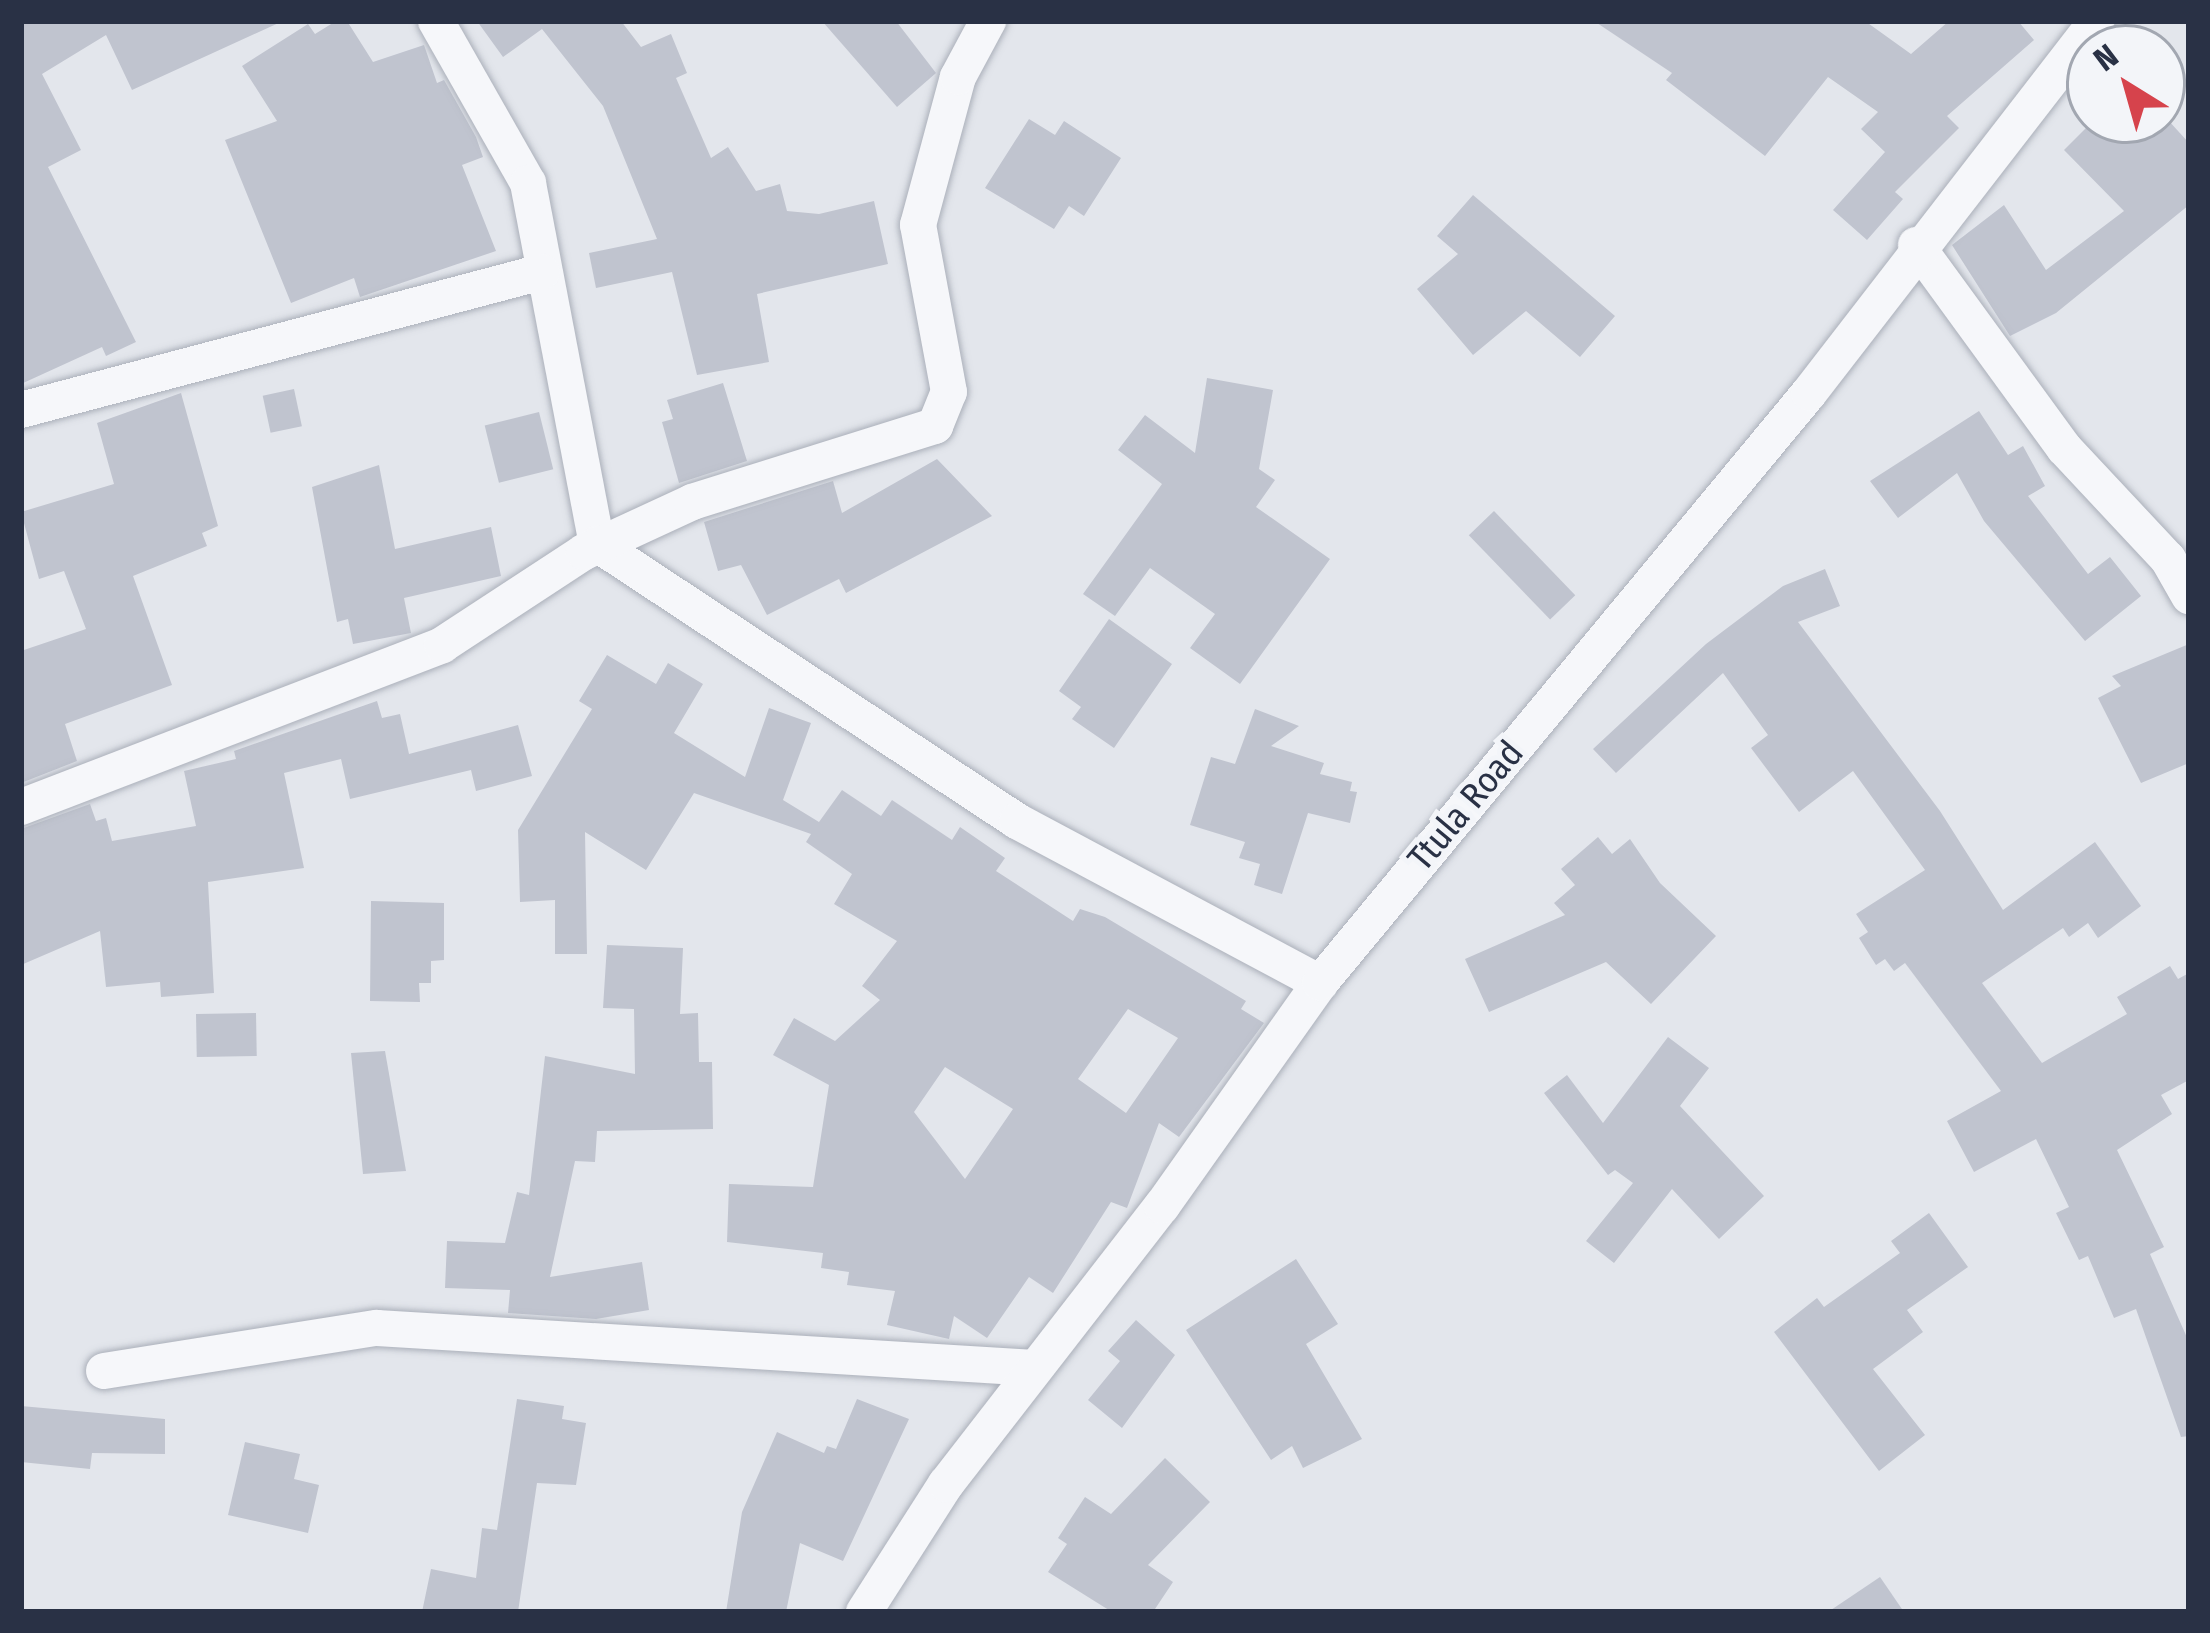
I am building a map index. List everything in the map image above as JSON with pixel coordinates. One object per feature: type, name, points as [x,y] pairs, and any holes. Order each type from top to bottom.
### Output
[{"type":"street","points":[[436,21],[522,168],[597,544],[1017,821],[1320,982]]},
{"type":"street","points":[[21,807],[442,645],[597,544],[692,502],[916,436],[946,412],[950,392],[918,225],[958,77],[988,21]]},
{"type":"street","name":"Ttula Road","points":[[864,1612],[946,1484],[1320,982],[1809,393],[1916,245],[2096,21]]},
{"type":"street","points":[[1916,245],[2064,448],[2168,559],[2189,596]]},
{"type":"street","points":[[21,410],[542,272]]},
{"type":"street","points":[[104,1371],[377,1328],[1035,1368]]},
{"type":"building","points":[[21,21],[283,21],[132,90],[106,35],[42,74],[81,150],[48,167],[136,342],[106,356],[102,347],[21,384]]},
{"type":"building","points":[[336,21],[347,21],[373,62],[424,45],[437,83],[444,80],[483,157],[462,165],[496,251],[360,297],[354,278],[291,303],[225,140],[277,121],[242,66],[308,24],[315,34]]},
{"type":"building","points":[[477,21],[621,21],[641,47],[671,34],[687,73],[676,78],[711,158],[728,147],[756,191],[780,184],[787,211],[819,214],[874,201],[888,264],[757,294],[769,362],[697,375],[672,272],[596,288],[589,253],[657,239],[603,106],[542,29],[503,57]]},
{"type":"building","points":[[822,21],[896,21],[936,73],[897,107]]},
{"type":"building","points":[[1594,21],[1865,21],[1911,54],[1949,21],[2018,21],[2034,40],[1947,116],[1959,128],[1895,192],[1903,199],[1867,240],[1833,210],[1885,152],[1861,129],[1878,112],[1828,77],[1765,156],[1666,80],[1672,73]]},
{"type":"building","points":[[1029,119],[1055,135],[1064,121],[1121,158],[1084,216],[1069,206],[1054,229],[985,188]]},
{"type":"building","points":[[2186,140],[2189,205],[2056,313],[2010,336],[1952,245],[2004,205],[2046,270],[2124,211],[2064,150],[2070,144],[2186,144]]},
{"type":"building","points":[[1473,195],[1615,316],[1580,357],[1526,311],[1473,355],[1417,289],[1458,254],[1437,236]]},
{"type":"building","points":[[1207,378],[1273,390],[1259,469],[1275,480],[1256,507],[1330,559],[1240,684],[1190,648],[1215,614],[1150,568],[1115,616],[1083,594],[1162,484],[1118,450],[1145,415],[1195,453]]},
{"type":"building","points":[[723,383],[747,461],[679,483],[662,422],[673,419],[667,400]]},
{"type":"building","points":[[294,389],[302,426],[271,433],[263,396]]},
{"type":"building","points":[[181,393],[218,526],[202,533],[207,546],[133,576],[172,685],[65,724],[77,761],[21,783],[21,651],[86,629],[64,571],[39,579],[21,512],[114,484],[97,423]]},
{"type":"building","points":[[1979,411],[2008,455],[2023,446],[2045,486],[2028,496],[2088,574],[2110,557],[2141,596],[2085,641],[1984,521],[1957,473],[1898,518],[1870,481]]},
{"type":"building","points":[[539,412],[553,469],[499,483],[485,426]]},
{"type":"building","points":[[937,459],[992,516],[846,593],[839,579],[767,615],[741,565],[718,571],[704,522],[833,481],[842,513]]},
{"type":"building","points":[[379,465],[395,549],[491,527],[501,576],[404,598],[411,633],[353,644],[348,619],[337,622],[312,487]]},
{"type":"building","points":[[1494,511],[1575,595],[1550,619],[1469,535]]},
{"type":"building","points":[[1825,569],[1840,606],[1798,622],[1940,811],[2003,910],[2095,842],[2141,906],[2098,938],[2088,923],[2069,937],[2063,928],[1982,983],[2042,1063],[2127,1014],[2117,997],[2170,966],[2178,979],[2189,973],[2189,1080],[2161,1095],[2172,1114],[2117,1150],[2164,1247],[2150,1254],[2189,1342],[2189,1436],[2181,1437],[2136,1309],[2114,1318],[2088,1256],[2079,1260],[2056,1213],[2069,1207],[2036,1139],[1974,1172],[1947,1121],[2001,1091],[1905,963],[1894,971],[1885,959],[1876,965],[1859,938],[1868,932],[1856,914],[1925,870],[1853,771],[1799,812],[1751,748],[1768,735],[1723,673],[1616,773],[1593,749],[1706,644],[1783,586]]},
{"type":"building","points":[[1109,619],[1172,664],[1114,748],[1072,719],[1081,707],[1059,691]]},
{"type":"building","points":[[2189,644],[2189,763],[2141,783],[2098,698],[2121,686],[2112,676]]},
{"type":"building","points":[[607,655],[656,684],[668,663],[703,684],[674,733],[745,777],[769,708],[811,723],[783,800],[819,822],[842,790],[881,816],[892,800],[952,840],[960,827],[1005,858],[996,871],[1073,921],[1080,909],[1105,917],[1246,1001],[1241,1009],[1264,1023],[1179,1137],[1159,1123],[1127,1208],[1111,1202],[1053,1293],[1029,1277],[987,1338],[954,1316],[949,1339],[887,1325],[895,1291],[847,1285],[849,1272],[821,1268],[823,1253],[727,1242],[729,1184],[813,1187],[829,1085],[773,1055],[794,1018],[835,1041],[880,1000],[862,986],[897,941],[834,904],[852,874],[806,842],[811,834],[694,793],[646,870],[585,832],[587,954],[555,954],[555,900],[520,902],[518,830],[592,709],[579,701]],"holes":[[[1128,1009],[1178,1038],[1126,1113],[1078,1079]],[[945,1067],[1013,1109],[965,1179],[914,1112]]]},
{"type":"building","points":[[377,701],[382,718],[400,714],[409,754],[518,725],[532,776],[476,791],[471,770],[350,799],[341,759],[284,773],[304,868],[208,882],[214,993],[161,997],[160,982],[106,987],[100,931],[21,965],[21,829],[90,804],[96,821],[106,818],[112,841],[196,826],[184,771],[236,759],[234,751]]},
{"type":"building","points":[[1255,709],[1299,726],[1271,746],[1324,763],[1320,774],[1352,782],[1350,791],[1357,792],[1350,823],[1308,813],[1282,894],[1254,885],[1260,864],[1239,858],[1245,842],[1190,825],[1211,757],[1235,764]]},
{"type":"building","points":[[1598,837],[1612,854],[1630,839],[1660,883],[1716,936],[1651,1004],[1606,962],[1489,1012],[1465,959],[1565,915],[1554,903],[1575,885],[1561,869]]},
{"type":"building","points":[[371,901],[444,903],[444,960],[431,961],[431,983],[419,983],[420,1002],[370,1001]]},
{"type":"building","points":[[607,945],[683,948],[680,1014],[698,1013],[699,1062],[712,1062],[713,1129],[597,1131],[595,1162],[575,1161],[550,1277],[642,1262],[649,1310],[596,1319],[508,1313],[510,1290],[445,1288],[447,1241],[505,1243],[517,1192],[529,1195],[545,1056],[635,1074],[634,1009],[603,1008]]},
{"type":"building","points":[[256,1013],[257,1056],[197,1057],[196,1014]]},
{"type":"building","points":[[1668,1037],[1709,1068],[1680,1106],[1764,1196],[1719,1239],[1672,1189],[1614,1263],[1586,1241],[1633,1183],[1615,1170],[1608,1175],[1544,1093],[1567,1075],[1603,1123]]},
{"type":"building","points":[[385,1051],[406,1171],[363,1174],[351,1053]]},
{"type":"building","points":[[1929,1213],[1968,1267],[1907,1310],[1923,1332],[1873,1369],[1925,1435],[1879,1471],[1774,1332],[1817,1298],[1824,1307],[1900,1253],[1891,1241]]},
{"type":"building","points":[[1296,1259],[1338,1324],[1306,1344],[1362,1439],[1303,1468],[1292,1446],[1271,1460],[1186,1330]]},
{"type":"building","points":[[1136,1320],[1175,1355],[1122,1428],[1088,1400],[1120,1361],[1108,1351]]},
{"type":"building","points":[[517,1399],[564,1406],[562,1419],[586,1423],[576,1485],[537,1483],[518,1612],[422,1612],[431,1569],[476,1578],[482,1528],[497,1530]]},
{"type":"building","points":[[857,1399],[909,1419],[843,1561],[800,1543],[786,1612],[726,1612],[742,1512],[777,1432],[824,1453],[827,1446],[836,1449]]},
{"type":"building","points":[[21,1406],[165,1419],[165,1454],[92,1453],[90,1469],[21,1462]]},
{"type":"building","points":[[245,1442],[300,1454],[294,1479],[319,1485],[308,1533],[228,1515]]},
{"type":"building","points":[[1165,1458],[1210,1502],[1148,1565],[1173,1582],[1153,1612],[1112,1612],[1048,1572],[1067,1544],[1058,1538],[1085,1497],[1111,1514]]},
{"type":"building","points":[[1880,1577],[1904,1612],[1828,1612]]}]
